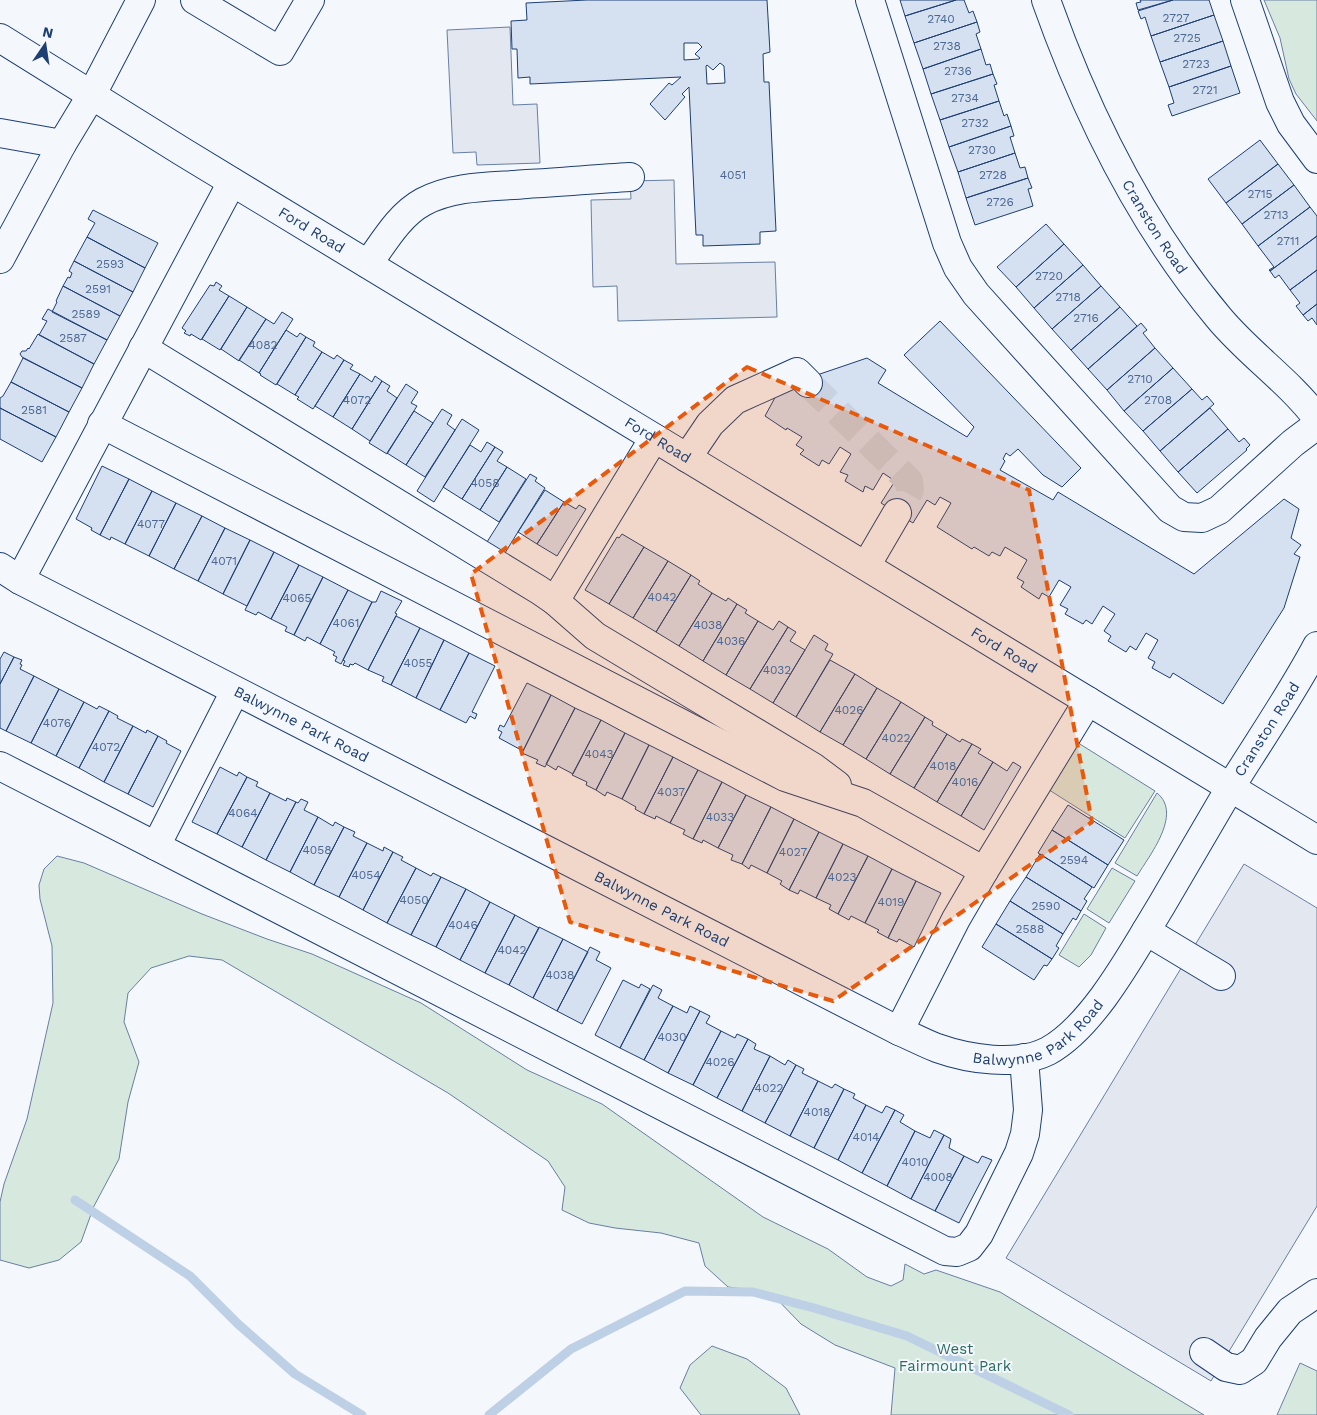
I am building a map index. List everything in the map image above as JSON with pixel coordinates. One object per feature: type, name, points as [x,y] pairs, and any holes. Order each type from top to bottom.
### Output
[{"type":"street","points":[[0,259],[62,144],[91,96],[141,0]]},
{"type":"street","points":[[195,0],[280,51],[310,0]]},
{"type":"street","points":[[870,0],[947,243],[958,268],[976,294],[1170,509],[1184,517],[1202,518],[1219,510],[1317,419]]},
{"type":"street","name":"Cranston Road","points":[[1046,0],[1076,76],[1102,133],[1161,239],[1220,319],[1304,402],[1317,419]]},
{"type":"street","points":[[1245,0],[1280,102],[1291,124],[1317,159]]},
{"type":"street","name":"Ford Road","points":[[0,38],[232,182],[1317,840]]},
{"type":"street","points":[[0,133],[62,144]]},
{"type":"street","points":[[368,264],[391,232],[407,214],[423,202],[444,194],[472,188],[630,177]]},
{"type":"street","points":[[10,573],[102,424],[232,182]]},
{"type":"street","points":[[143,348],[555,602],[595,636],[813,767],[863,803],[984,871]]},
{"type":"street","points":[[687,458],[710,424],[735,400],[797,372],[808,383]]},
{"type":"street","points":[[102,424],[785,777],[863,803]]},
{"type":"street","points":[[555,602],[654,438]]},
{"type":"street","points":[[866,566],[897,513]]},
{"type":"street","name":"Balwynne Park Road","points":[[10,573],[235,691],[899,1030],[937,1048],[971,1057],[999,1060],[1024,1058],[1047,1052],[1066,1039],[1084,1022],[1107,992],[1146,931],[1231,787]]},
{"type":"street","name":"Cranston Road","points":[[1231,787],[1317,646]]},
{"type":"street","points":[[156,846],[235,691]]},
{"type":"street","points":[[899,1030],[956,919],[1088,701]]},
{"type":"street","points":[[0,766],[945,1251],[957,1252],[969,1247],[979,1234],[1019,1153],[1025,1134],[1028,1110],[1024,1058]]},
{"type":"street","points":[[1146,931],[1221,976]]},
{"type":"street","points":[[1204,1352],[1226,1367],[1240,1370],[1254,1361],[1268,1338],[1290,1311],[1317,1293]]},
{"type":"highlighted area","points":[[747,367],[1029,490],[1092,822],[833,1001],[570,922],[471,574]]},
{"type":"green space","points":[[1264,0],[1317,0],[1317,121],[1296,94],[1289,79],[1280,38]]},
{"type":"green space","points":[[1075,741],[1155,791],[1125,838],[1046,788]]},
{"type":"green space","points":[[1157,793],[1164,802],[1167,812],[1165,823],[1161,835],[1137,876],[1115,863]]},
{"type":"green space","name":"West Fairmount Park","points":[[57,856],[84,863],[202,914],[312,954],[421,1003],[527,1070],[602,1104],[763,1217],[828,1249],[867,1277],[891,1286],[903,1280],[905,1264],[924,1274],[936,1270],[1000,1292],[1204,1415],[891,1415],[895,1368],[835,1345],[801,1324],[771,1293],[728,1287],[705,1266],[699,1243],[661,1233],[589,1223],[562,1210],[565,1187],[548,1161],[448,1093],[222,960],[189,956],[151,968],[128,993],[124,1022],[139,1062],[128,1102],[119,1159],[94,1206],[81,1242],[59,1260],[29,1268],[0,1260],[0,1202],[4,1184],[27,1119],[53,1003],[52,946],[40,899],[39,885],[44,869]]},
{"type":"green space","points":[[1112,868],[1135,881],[1109,923],[1087,909]]},
{"type":"green space","points":[[1084,914],[1106,928],[1091,955],[1079,967],[1059,955]]},
{"type":"green space","points":[[712,1346],[747,1359],[786,1388],[800,1415],[701,1415],[680,1388],[690,1365]]},
{"type":"green space","points":[[1300,1363],[1317,1371],[1317,1415],[1277,1415]]},
{"type":"shaded area","points":[[510,27],[513,105],[537,104],[540,163],[477,165],[476,152],[453,153],[447,30]]},
{"type":"shaded area","points":[[674,180],[676,264],[775,262],[777,317],[618,321],[617,286],[593,287],[591,200],[631,199],[630,181]]},
{"type":"shaded area","points":[[1244,864],[1317,908],[1317,1206],[1211,1381],[1006,1258]]},
{"type":"building","points":[[587,0],[767,0],[770,52],[763,54],[764,82],[769,82],[776,231],[760,232],[760,244],[703,246],[703,235],[696,235],[689,87],[682,94],[685,97],[665,120],[650,104],[669,83],[672,85],[681,77],[530,84],[530,77],[518,78],[517,49],[512,49],[511,21],[527,20],[526,3]],"holes":[[[684,43],[698,43],[702,47],[695,54],[700,58],[684,60]],[[720,63],[724,66],[725,83],[707,84],[706,66],[713,70]]]},
{"type":"building","points":[[900,0],[956,0],[905,16]]},
{"type":"building","points":[[956,0],[964,0],[969,13],[973,11],[977,22],[914,43],[905,16]]},
{"type":"building","points":[[1140,0],[1173,0],[1138,10],[1136,3],[1141,2]]},
{"type":"building","points":[[1173,0],[1209,0],[1214,15],[1151,36],[1145,17],[1141,19],[1138,11]]},
{"type":"building","points":[[1214,15],[1223,41],[1160,62],[1151,36]]},
{"type":"building","points":[[977,22],[980,32],[976,34],[981,49],[923,69],[914,43]]},
{"type":"building","points":[[1223,41],[1231,66],[1169,87],[1160,62]]},
{"type":"building","points":[[981,49],[986,65],[990,64],[993,74],[931,94],[923,69]]},
{"type":"building","points":[[1231,66],[1240,93],[1172,116],[1168,105],[1174,103],[1169,87]]},
{"type":"building","points":[[993,74],[997,84],[994,85],[999,101],[940,120],[931,94]]},
{"type":"building","points":[[999,101],[1004,116],[1007,114],[1011,126],[949,147],[940,120]]},
{"type":"building","points":[[1011,126],[1014,136],[1010,137],[1015,153],[958,172],[949,147]]},
{"type":"building","points":[[1260,140],[1278,164],[1226,203],[1208,179]]},
{"type":"building","points":[[1015,153],[1020,168],[1025,167],[1028,178],[966,198],[958,172]]},
{"type":"building","points":[[1278,164],[1294,185],[1242,224],[1226,203]]},
{"type":"building","points":[[1028,178],[1032,188],[1028,189],[1033,206],[975,225],[966,198]]},
{"type":"building","points":[[1294,185],[1310,207],[1258,246],[1242,224]]},
{"type":"building","points":[[1310,207],[1317,216],[1317,236],[1270,271],[1274,267],[1258,246]]},
{"type":"building","points":[[93,210],[158,243],[145,268],[87,237],[95,223],[88,219]]},
{"type":"building","points":[[1046,224],[1064,244],[1016,287],[997,267]]},
{"type":"building","points":[[1317,236],[1317,270],[1290,290],[1279,275],[1275,278],[1270,271]]},
{"type":"building","points":[[87,237],[145,268],[133,292],[74,261]]},
{"type":"building","points":[[1064,244],[1083,265],[1034,308],[1016,287]]},
{"type":"building","points":[[74,261],[133,292],[120,316],[63,286],[68,277],[70,278],[72,273],[69,271]]},
{"type":"building","points":[[1083,265],[1101,286],[1052,329],[1034,308]]},
{"type":"building","points":[[1317,270],[1317,304],[1303,315],[1296,306],[1300,303],[1290,290]]},
{"type":"building","points":[[216,282],[222,286],[219,290],[229,296],[201,340],[191,334],[190,336],[184,333],[186,331],[182,328],[210,285],[214,286]]},
{"type":"building","points":[[63,286],[120,316],[107,340],[52,312]]},
{"type":"building","points":[[1101,286],[1120,307],[1071,350],[1052,329]]},
{"type":"building","points":[[229,296],[247,307],[220,350],[202,339]]},
{"type":"building","points":[[1317,304],[1317,325],[1312,318],[1308,321],[1303,315]]},
{"type":"building","points":[[247,307],[266,319],[239,361],[221,349]]},
{"type":"building","points":[[1120,307],[1137,326],[1088,369],[1071,350]]},
{"type":"building","points":[[48,309],[107,340],[94,364],[39,335],[47,321],[42,319]]},
{"type":"building","points":[[282,312],[293,319],[259,373],[239,360],[266,319],[274,324]]},
{"type":"building","points":[[940,321],[1081,468],[1062,487],[1043,475],[1018,449],[1010,456],[1006,453],[1003,459],[1005,461],[1000,470],[1053,500],[1058,492],[1194,574],[1284,499],[1299,509],[1291,538],[1301,545],[1294,554],[1300,557],[1284,608],[1223,704],[1173,673],[1170,678],[1152,668],[1155,662],[1148,658],[1158,640],[1146,633],[1136,650],[1130,646],[1126,652],[1108,641],[1111,636],[1104,631],[1115,614],[1103,606],[1092,624],[1086,620],[1083,624],[1065,614],[1068,609],[1060,605],[1071,587],[1059,580],[1049,597],[1042,593],[1039,599],[1021,587],[1024,582],[1017,578],[1027,560],[1005,547],[1000,556],[992,552],[989,556],[974,547],[972,549],[937,527],[951,503],[940,497],[935,505],[927,500],[913,523],[881,503],[895,481],[883,473],[873,490],[865,486],[863,492],[845,481],[848,475],[840,472],[851,454],[840,447],[829,464],[822,460],[819,466],[800,454],[804,450],[796,445],[802,437],[787,428],[786,430],[765,416],[778,392],[817,375],[867,358],[886,370],[878,383],[967,437],[974,427],[904,355]]},
{"type":"building","points":[[1141,323],[1147,330],[1143,333],[1155,348],[1107,390],[1088,369]]},
{"type":"building","points":[[286,330],[297,337],[300,333],[306,337],[276,385],[259,373]]},
{"type":"building","points":[[38,334],[94,364],[82,388],[22,357],[20,354],[22,351],[29,349]]},
{"type":"building","points":[[306,337],[315,342],[313,346],[322,352],[295,395],[277,384]]},
{"type":"building","points":[[1155,348],[1173,368],[1124,411],[1107,390]]},
{"type":"building","points":[[322,352],[334,359],[337,355],[344,360],[313,409],[297,399],[299,397],[295,395]]},
{"type":"building","points":[[23,358],[82,388],[69,412],[11,382]]},
{"type":"building","points":[[344,360],[353,365],[350,369],[360,374],[333,417],[315,406]]},
{"type":"building","points":[[1173,368],[1192,389],[1143,431],[1124,411]]},
{"type":"building","points":[[360,374],[372,382],[375,376],[382,381],[352,429],[333,417]]},
{"type":"building","points":[[382,381],[390,386],[387,391],[397,398],[370,441],[352,429]]},
{"type":"building","points":[[11,382],[69,412],[56,437],[0,408],[0,398]]},
{"type":"building","points":[[406,384],[418,392],[411,403],[417,406],[387,454],[369,443]]},
{"type":"building","points":[[1192,389],[1202,400],[1207,396],[1214,404],[1160,451],[1143,431]]},
{"type":"building","points":[[0,408],[56,437],[42,462],[0,439]]},
{"type":"building","points":[[1210,408],[1228,429],[1178,472],[1160,451]]},
{"type":"building","points":[[442,409],[452,415],[447,424],[455,430],[425,477],[406,465]]},
{"type":"building","points":[[414,411],[433,423],[406,465],[387,453]]},
{"type":"building","points":[[462,419],[479,430],[434,502],[417,491]]},
{"type":"building","points":[[1228,429],[1239,442],[1244,438],[1250,445],[1247,450],[1197,493],[1178,472]]},
{"type":"building","points":[[487,442],[495,447],[462,499],[443,487],[470,445],[481,452]]},
{"type":"building","points":[[495,447],[503,452],[497,461],[507,467],[480,510],[462,499]]},
{"type":"building","points":[[102,466],[129,479],[100,535],[76,519]]},
{"type":"building","points":[[507,467],[526,479],[499,522],[480,510]]},
{"type":"building","points":[[530,474],[537,478],[535,481],[545,488],[505,553],[487,542]]},
{"type":"building","points":[[129,479],[152,491],[125,544],[111,537],[110,540],[100,535]]},
{"type":"building","points":[[545,490],[564,502],[537,544],[518,532]]},
{"type":"building","points":[[152,491],[176,503],[149,556],[125,544]]},
{"type":"building","points":[[564,502],[576,509],[579,505],[586,509],[557,556],[537,544]]},
{"type":"building","points":[[176,503],[202,516],[174,569],[149,556]]},
{"type":"building","points":[[202,516],[225,528],[198,581],[174,569]]},
{"type":"building","points":[[225,528],[250,540],[223,594],[198,581]]},
{"type":"building","points":[[622,534],[644,547],[609,604],[585,590],[617,537],[619,538]]},
{"type":"building","points":[[250,540],[274,552],[247,606],[223,594]]},
{"type":"building","points":[[644,547],[668,561],[633,618],[609,604]]},
{"type":"building","points":[[274,552],[299,565],[271,619],[258,612],[256,615],[245,610]]},
{"type":"building","points":[[668,561],[691,575],[656,632],[633,618]]},
{"type":"building","points":[[299,565],[323,577],[294,635],[285,631],[287,627],[271,619]]},
{"type":"building","points":[[691,575],[700,581],[698,584],[712,593],[679,646],[656,632]]},
{"type":"building","points":[[323,577],[348,590],[320,644],[307,637],[305,641],[294,635]]},
{"type":"building","points":[[348,590],[372,602],[341,664],[335,661],[337,657],[333,655],[335,652],[320,644]]},
{"type":"building","points":[[381,591],[402,601],[395,613],[397,614],[368,670],[355,663],[353,665],[350,664],[349,667],[343,665],[345,661],[343,660],[372,602],[376,602]]},
{"type":"building","points":[[712,593],[726,601],[728,598],[737,604],[703,661],[679,646]]},
{"type":"building","points":[[737,604],[747,610],[745,613],[758,621],[726,675],[703,661]]},
{"type":"building","points":[[396,616],[420,628],[391,685],[382,681],[384,677],[368,670]]},
{"type":"building","points":[[758,621],[773,630],[779,621],[788,627],[750,689],[726,675]]},
{"type":"building","points":[[788,627],[796,632],[790,641],[805,650],[773,703],[750,689]]},
{"type":"building","points":[[420,628],[444,640],[416,698],[391,685]]},
{"type":"building","points":[[814,635],[828,644],[825,650],[833,654],[796,717],[773,703]]},
{"type":"building","points":[[444,640],[469,653],[440,710],[416,698]]},
{"type":"building","points":[[4,652],[14,657],[0,684],[0,659]]},
{"type":"building","points":[[469,653],[495,666],[472,712],[477,714],[475,719],[470,716],[466,723],[440,710]]},
{"type":"building","points":[[14,657],[22,660],[20,669],[34,676],[6,731],[0,728],[0,684]]},
{"type":"building","points":[[830,660],[855,674],[820,732],[796,717]]},
{"type":"building","points":[[855,674],[877,688],[843,745],[820,732]]},
{"type":"building","points":[[34,676],[59,689],[31,743],[6,731]]},
{"type":"building","points":[[527,683],[551,695],[523,751],[499,738],[502,732],[498,730],[500,725],[504,727]]},
{"type":"building","points":[[877,688],[901,702],[866,759],[843,745]]},
{"type":"building","points":[[59,689],[84,702],[56,756],[31,743]]},
{"type":"building","points":[[551,695],[575,708],[545,767],[536,763],[538,760],[522,753]]},
{"type":"building","points":[[84,702],[97,709],[99,706],[109,711],[79,768],[56,756]]},
{"type":"building","points":[[901,702],[925,717],[890,774],[866,759]]},
{"type":"building","points":[[575,708],[601,720],[573,774],[558,766],[556,770],[546,764]]},
{"type":"building","points":[[109,711],[118,716],[117,718],[133,726],[104,782],[79,768]]},
{"type":"building","points":[[925,717],[933,722],[932,725],[947,734],[914,788],[890,774]]},
{"type":"building","points":[[601,720],[625,733],[596,790],[586,785],[587,782],[572,775]]},
{"type":"building","points":[[133,726],[146,733],[147,730],[158,736],[128,794],[104,782]]},
{"type":"building","points":[[625,733],[649,745],[622,799],[607,792],[605,796],[596,790]]},
{"type":"building","points":[[947,734],[960,742],[962,739],[972,744],[937,802],[914,788]]},
{"type":"building","points":[[158,736],[181,751],[153,807],[128,794]]},
{"type":"building","points":[[972,744],[981,749],[978,753],[993,762],[961,816],[937,802]]},
{"type":"building","points":[[649,745],[673,757],[644,814],[622,799]]},
{"type":"building","points":[[673,757],[698,770],[670,823],[656,816],[655,819],[644,814]]},
{"type":"building","points":[[993,762],[1007,771],[1013,762],[1021,767],[984,830],[961,816]]},
{"type":"building","points":[[220,767],[237,776],[239,772],[247,777],[217,834],[192,822]]},
{"type":"building","points":[[698,770],[722,782],[693,839],[683,834],[685,830],[670,823]]},
{"type":"building","points":[[247,777],[258,782],[256,786],[270,793],[242,847],[217,834]]},
{"type":"building","points":[[722,782],[746,795],[718,848],[703,840],[702,843],[693,839]]},
{"type":"building","points":[[270,793],[286,801],[287,798],[296,802],[266,860],[242,847]]},
{"type":"building","points":[[746,795],[771,807],[742,864],[731,860],[733,855],[718,848]]},
{"type":"building","points":[[301,799],[308,802],[304,810],[318,817],[290,872],[266,860],[296,802],[298,803]]},
{"type":"building","points":[[1068,805],[1124,840],[1108,865],[1052,830]]},
{"type":"building","points":[[771,807],[794,819],[767,873],[751,865],[749,869],[742,864]]},
{"type":"building","points":[[318,817],[333,826],[335,822],[344,827],[314,885],[290,872]]},
{"type":"building","points":[[794,819],[819,832],[789,890],[780,884],[782,881],[767,873]]},
{"type":"building","points":[[344,827],[355,832],[353,836],[367,843],[339,897],[314,885]]},
{"type":"building","points":[[1052,830],[1108,865],[1094,888],[1038,853]]},
{"type":"building","points":[[819,832],[843,844],[816,898],[800,890],[798,894],[789,890]]},
{"type":"building","points":[[367,843],[383,851],[384,847],[393,852],[363,910],[339,897]]},
{"type":"building","points":[[843,844],[868,856],[838,914],[829,909],[831,905],[816,898]]},
{"type":"building","points":[[393,852],[403,857],[401,860],[416,868],[387,923],[363,910]]},
{"type":"building","points":[[1040,854],[1092,887],[1084,899],[1087,901],[1081,911],[1026,877]]},
{"type":"building","points":[[868,856],[892,869],[865,923],[851,916],[849,920],[838,914]]},
{"type":"building","points":[[416,868],[431,876],[433,873],[441,877],[411,935],[387,923]]},
{"type":"building","points":[[892,869],[916,881],[888,938],[877,932],[879,930],[865,923]]},
{"type":"building","points":[[441,877],[466,889],[436,947],[411,935]]},
{"type":"building","points":[[1026,877],[1081,911],[1076,920],[1073,918],[1063,934],[1010,901]]},
{"type":"building","points":[[916,881],[941,893],[914,947],[899,939],[897,942],[888,938]]},
{"type":"building","points":[[466,889],[490,902],[460,960],[436,947]]},
{"type":"building","points":[[1010,901],[1063,934],[1056,946],[1059,948],[1052,959],[996,924]]},
{"type":"building","points":[[490,902],[515,915],[485,973],[460,960]]},
{"type":"building","points":[[515,915],[539,928],[509,985],[485,973]]},
{"type":"building","points":[[996,924],[1052,959],[1047,966],[1044,965],[1034,980],[982,947]]},
{"type":"building","points":[[539,927],[563,939],[533,998],[509,985]]},
{"type":"building","points":[[563,939],[588,952],[557,1011],[533,998]]},
{"type":"building","points":[[590,947],[600,952],[596,960],[611,968],[582,1024],[557,1011]]},
{"type":"building","points":[[623,980],[639,988],[641,984],[650,989],[620,1048],[595,1035]]},
{"type":"building","points":[[653,985],[662,990],[658,998],[673,1006],[644,1060],[620,1048]]},
{"type":"building","points":[[673,1006],[687,1013],[690,1006],[700,1011],[668,1073],[644,1060]]},
{"type":"building","points":[[700,1011],[710,1016],[706,1023],[721,1031],[693,1085],[668,1073]]},
{"type":"building","points":[[721,1031],[735,1038],[737,1034],[748,1039],[717,1098],[693,1085]]},
{"type":"building","points":[[748,1039],[756,1044],[754,1049],[770,1056],[742,1111],[717,1098]]},
{"type":"building","points":[[770,1056],[785,1065],[788,1060],[796,1065],[765,1123],[742,1111]]},
{"type":"building","points":[[796,1065],[804,1069],[802,1073],[818,1081],[790,1136],[765,1123]]},
{"type":"building","points":[[818,1081],[832,1088],[835,1084],[844,1089],[814,1148],[790,1136]]},
{"type":"building","points":[[844,1089],[855,1094],[853,1098],[866,1105],[838,1160],[814,1148]]},
{"type":"building","points":[[866,1105],[882,1113],[886,1106],[895,1110],[862,1173],[838,1160]]},
{"type":"building","points":[[895,1110],[904,1115],[900,1122],[915,1131],[887,1186],[862,1173]]},
{"type":"building","points":[[934,1130],[944,1135],[911,1199],[887,1186],[915,1131],[930,1138]]},
{"type":"building","points":[[944,1135],[951,1139],[949,1148],[964,1156],[935,1211],[911,1199]]},
{"type":"building","points":[[964,1156],[978,1163],[982,1156],[992,1160],[959,1223],[935,1211]]},
{"type":"waterway","points":[[75,1200],[190,1276],[238,1324],[295,1374],[362,1415]]},
{"type":"waterway","points":[[489,1415],[571,1349],[685,1291],[753,1292],[907,1336],[1069,1415]]},
{"type":"tunnel","points":[[808,383],[909,481],[910,490],[897,513]]}]
